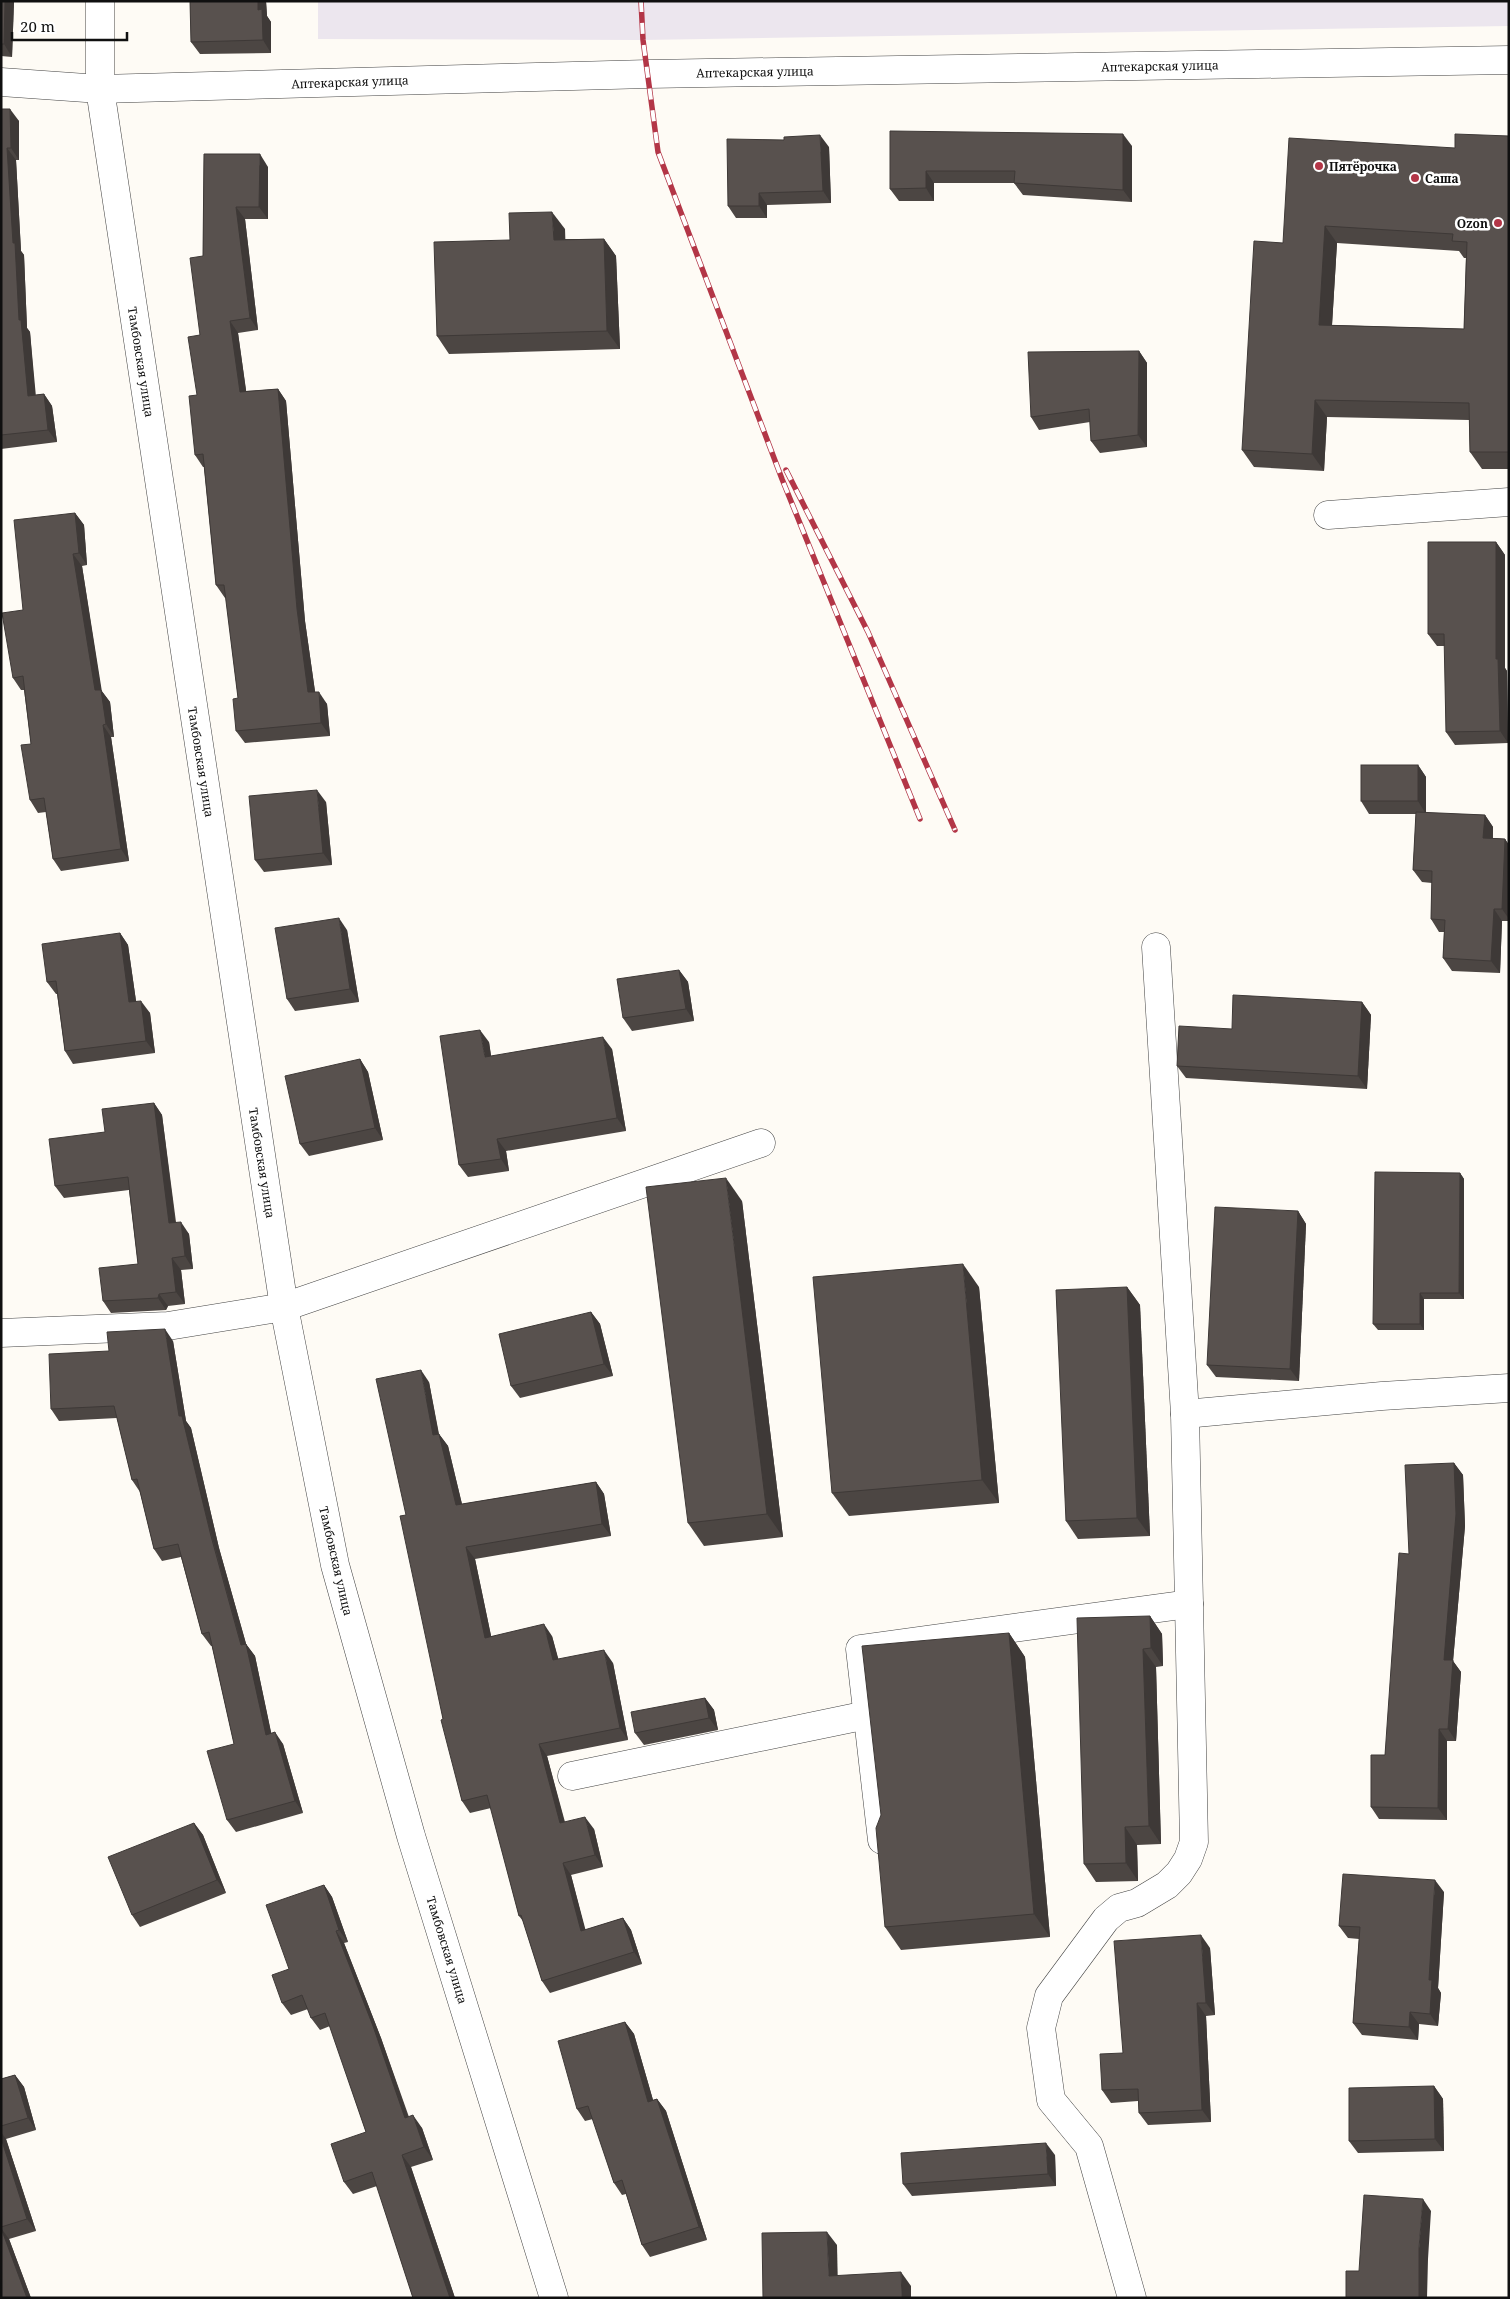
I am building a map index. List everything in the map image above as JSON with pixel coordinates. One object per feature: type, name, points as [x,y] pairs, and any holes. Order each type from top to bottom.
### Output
[{"type":"street","name":"Тамбовская улица","points":[[100,1],[100,90],[284,1307],[335,1565],[411,1836],[554,2298]]},
{"type":"street","name":"Аптекарская улица","points":[[1,82],[100,90],[648,74],[1509,60]]},
{"type":"street","points":[[1328,514],[1509,502]]},
{"type":"street","points":[[1132,2298],[1089,2146],[1051,2100],[1041,2028],[1049,1996],[1106,1919],[1119,1908],[1136,1902],[1167,1884],[1179,1873],[1188,1859],[1194,1842],[1185,1414],[1156,947]]},
{"type":"street","points":[[1,1333],[168,1326],[284,1307],[762,1142]]},
{"type":"street","points":[[1185,1414],[1382,1396],[1509,1388]]},
{"type":"street","points":[[882,1840],[860,1649],[1189,1604]]},
{"type":"street","points":[[572,1776],[867,1716]]},
{"type":"shaded area","points":[[318,1],[1509,1],[1509,26],[643,40],[318,39]]},
{"type":"building","points":[[1,1],[5,1],[4,44],[1,44]]},
{"type":"building","points":[[190,1],[258,1],[258,10],[262,9],[263,40],[191,42]]},
{"type":"building","points":[[1,109],[10,109],[11,148],[7,148],[19,320],[21,320],[28,396],[44,394],[48,430],[1,435]]},
{"type":"building","points":[[890,131],[1123,134],[1123,190],[1014,183],[1015,171],[926,171],[926,188],[890,189]]},
{"type":"building","points":[[1455,134],[1509,136],[1509,452],[1470,452],[1469,403],[1315,400],[1312,454],[1242,450],[1254,241],[1283,243],[1289,138],[1455,148]],"holes":[[[1325,226],[1453,234],[1452,241],[1467,242],[1464,329],[1319,325]]]},
{"type":"building","points":[[820,135],[823,191],[759,193],[759,206],[728,206],[727,139],[784,140],[784,137]]},
{"type":"building","points":[[204,154],[260,154],[259,207],[236,207],[250,318],[230,321],[240,392],[278,389],[297,609],[308,692],[319,692],[321,723],[236,731],[233,699],[238,698],[224,585],[216,585],[203,454],[195,455],[189,396],[197,395],[188,337],[200,335],[190,258],[203,256]]},
{"type":"building","points":[[552,212],[554,240],[604,239],[607,331],[437,336],[434,242],[510,240],[509,213]]},
{"type":"building","points":[[1139,351],[1138,435],[1091,441],[1089,409],[1031,417],[1028,352]]},
{"type":"building","points":[[75,513],[79,553],[73,554],[95,690],[101,690],[106,724],[103,725],[121,849],[53,859],[44,798],[30,800],[21,745],[31,744],[23,676],[13,678],[2,613],[23,610],[14,520]]},
{"type":"building","points":[[1428,542],[1496,542],[1496,659],[1498,659],[1500,731],[1446,732],[1444,634],[1428,634]]},
{"type":"building","points":[[1361,765],[1418,765],[1418,801],[1361,801]]},
{"type":"building","points":[[317,790],[323,853],[255,860],[249,796]]},
{"type":"building","points":[[1416,812],[1485,815],[1483,838],[1505,839],[1502,909],[1494,909],[1491,961],[1443,958],[1445,920],[1431,919],[1432,871],[1413,870]]},
{"type":"building","points":[[339,918],[350,989],[287,999],[275,928]]},
{"type":"building","points":[[120,933],[129,1002],[141,1001],[146,1041],[65,1051],[56,981],[47,982],[42,944]]},
{"type":"building","points":[[679,970],[686,1009],[623,1018],[617,979]]},
{"type":"building","points":[[1233,995],[1362,1002],[1358,1076],[1177,1066],[1179,1026],[1232,1029]]},
{"type":"building","points":[[480,1030],[485,1057],[603,1037],[617,1118],[497,1139],[501,1159],[459,1165],[440,1036]]},
{"type":"building","points":[[360,1059],[375,1128],[300,1144],[285,1076]]},
{"type":"building","points":[[154,1103],[169,1223],[181,1222],[185,1256],[172,1258],[176,1292],[159,1294],[158,1298],[103,1301],[99,1268],[138,1264],[128,1177],[55,1186],[49,1139],[105,1132],[102,1109]]},
{"type":"building","points":[[1375,1172],[1460,1173],[1459,1293],[1420,1293],[1420,1324],[1373,1324]]},
{"type":"building","points":[[726,1178],[767,1514],[688,1523],[646,1187]]},
{"type":"building","points":[[1215,1207],[1298,1211],[1290,1369],[1207,1365]]},
{"type":"building","points":[[963,1264],[982,1480],[832,1493],[813,1277]]},
{"type":"building","points":[[1127,1287],[1137,1518],[1066,1521],[1056,1290]]},
{"type":"building","points":[[591,1312],[604,1364],[511,1386],[499,1334]]},
{"type":"building","points":[[165,1329],[179,1416],[182,1416],[211,1536],[241,1645],[246,1644],[266,1735],[275,1732],[295,1801],[227,1820],[207,1751],[234,1744],[209,1632],[202,1634],[178,1544],[154,1549],[137,1479],[132,1480],[114,1406],[51,1409],[49,1354],[109,1351],[107,1332]]},
{"type":"building","points":[[421,1370],[433,1435],[439,1434],[456,1505],[596,1482],[602,1524],[466,1547],[485,1638],[544,1624],[553,1660],[604,1650],[620,1728],[539,1744],[560,1823],[585,1817],[595,1855],[563,1863],[581,1931],[623,1918],[634,1952],[542,1981],[521,1915],[519,1916],[487,1795],[462,1801],[441,1720],[443,1719],[400,1516],[406,1515],[376,1379]]},
{"type":"building","points":[[1454,1463],[1456,1514],[1444,1660],[1453,1660],[1448,1729],[1439,1729],[1438,1808],[1371,1807],[1371,1755],[1385,1755],[1399,1553],[1409,1554],[1405,1465]]},
{"type":"building","points":[[1150,1616],[1151,1648],[1143,1649],[1149,1826],[1125,1827],[1126,1863],[1084,1864],[1077,1618]]},
{"type":"building","points":[[1009,1633],[1034,1914],[885,1927],[876,1828],[881,1815],[862,1646]]},
{"type":"building","points":[[705,1698],[709,1718],[635,1733],[631,1712]]},
{"type":"building","points":[[194,1823],[217,1880],[132,1915],[108,1857]]},
{"type":"building","points":[[1343,1874],[1435,1880],[1429,1980],[1432,1980],[1430,2014],[1410,2012],[1409,2027],[1353,2023],[1360,1927],[1339,1926]]},
{"type":"building","points":[[324,1885],[339,1930],[336,1931],[373,2026],[405,2118],[413,2115],[424,2147],[402,2155],[450,2298],[413,2298],[372,2172],[344,2182],[331,2144],[366,2132],[325,2013],[311,2018],[302,1995],[282,2003],[272,1975],[289,1969],[266,1905]]},
{"type":"building","points":[[1201,1935],[1206,2003],[1197,2003],[1202,2110],[1139,2113],[1138,2089],[1102,2090],[1100,2054],[1123,2053],[1114,1941]]},
{"type":"building","points":[[625,2022],[648,2102],[657,2099],[699,2227],[642,2245],[622,2180],[614,2183],[588,2106],[577,2109],[558,2041]]},
{"type":"building","points":[[15,2075],[28,2118],[1,2126],[1,2079]]},
{"type":"building","points":[[1434,2086],[1435,2139],[1349,2141],[1349,2088]]},
{"type":"building","points":[[1,2138],[27,2219],[1,2227]]},
{"type":"building","points":[[1046,2143],[1048,2174],[903,2184],[901,2153]]},
{"type":"building","points":[[1364,2195],[1423,2199],[1419,2248],[1419,2298],[1346,2298],[1346,2271],[1359,2271]]},
{"type":"building","points":[[1,2228],[27,2298],[1,2298]]},
{"type":"building","points":[[827,2232],[829,2276],[901,2272],[902,2298],[763,2298],[762,2233]]},
{"type":"railway","points":[[641,1],[643,40],[658,152],[782,479],[920,819]]},
{"type":"railway","points":[[786,470],[868,632],[955,830]]},
{"type":"place","name":"Пятёрочка","points":[[1319,166]]},
{"type":"place","name":"Саша","points":[[1415,178]]},
{"type":"place","name":"Ozon","points":[[1498,223]]}]
